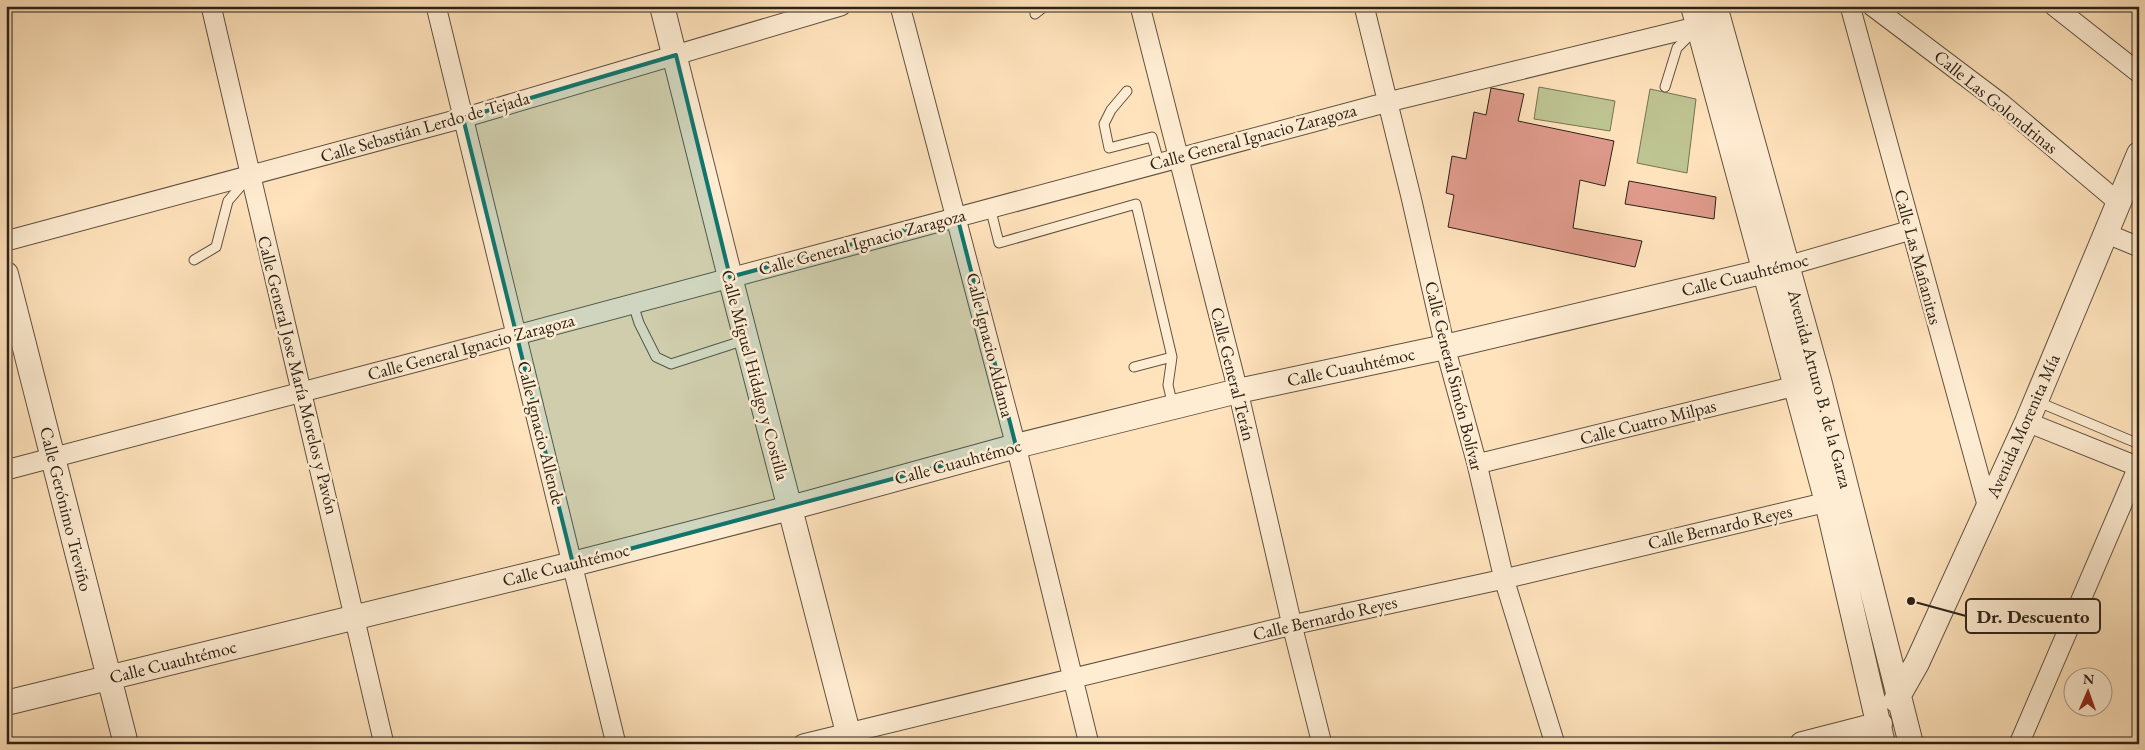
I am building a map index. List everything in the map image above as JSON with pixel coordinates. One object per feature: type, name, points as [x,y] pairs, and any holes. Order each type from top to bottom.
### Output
[{"type":"street","name":"Calle General Jose María Morelos y Pavón","points":[[210,6],[322,472],[384,744]]},
{"type":"street","name":"Calle Ignacio Allende","points":[[436,6],[518,335],[616,744]]},
{"type":"street","name":"Calle Miguel Hidalgo y Costilla","points":[[662,6],[676,55],[730,277],[850,738]]},
{"type":"street","name":"Calle Sebastián Lerdo de Tejada","points":[[6,241],[463,118],[841,6]]},
{"type":"street","name":"Calle Ignacio Aldama","points":[[900,6],[957,216],[1016,446],[1089,744]]},
{"type":"street","name":"Calle General Terán","points":[[1140,6],[1238,391],[1292,625],[1322,744]]},
{"type":"street","name":"Calle General Simón Bolívar","points":[[1364,6],[1445,347],[1477,464],[1504,579],[1555,744]]},
{"type":"street","name":"Calle Las Mañanitas","points":[[1850,6],[1988,508]]},
{"type":"street","name":"Calle Las Golondrinas","points":[[1872,6],[2002,104],[2118,202]]},
{"type":"street","points":[[2054,6],[2139,74]]},
{"type":"street","name":"Calle General Ignacio Zaragoza","points":[[6,470],[518,335],[1706,15]]},
{"type":"street","name":"Avenida Arturo B. de la Garza","points":[[1706,15],[1808,383],[1838,499],[1900,695],[1911,744]]},
{"type":"street","name":"Avenida Morenita Mía","points":[[1882,734],[1917,662],[2031,411],[2139,154]]},
{"type":"street","name":"Calle Cuauhtémoc","points":[[6,703],[573,564],[790,508],[1016,446],[1173,407],[1238,391],[1445,347],[1776,268],[1911,230]]},
{"type":"street","points":[[2105,233],[2139,247]]},
{"type":"street","name":"Calle Gerónimo Treviño","points":[[6,274],[126,744]]},
{"type":"street","name":"Calle Cuatro Milpas","points":[[1477,464],[1808,383]]},
{"type":"street","points":[[2019,744],[2138,467],[2031,411]]},
{"type":"street","name":"Avenida Arturo B. de la Garza","points":[[1838,499],[1882,734]]},
{"type":"street","name":"Calle Bernardo Reyes","points":[[803,744],[850,738],[1074,679],[1292,625],[1504,579],[1838,499]]},
{"type":"street","points":[[1802,744],[1882,734]]},
{"type":"lane","points":[[1035,14],[1045,6]]},
{"type":"lane","points":[[1665,87],[1677,48],[1706,15]]},
{"type":"lane","points":[[1126,91],[1111,110],[1104,124],[1108,148],[1152,137],[1160,162]]},
{"type":"lane","points":[[194,260],[216,247],[228,201],[250,175]]},
{"type":"lane","points":[[990,207],[999,243],[1136,204],[1172,357],[1168,385],[1173,407]]},
{"type":"lane","points":[[633,304],[639,323],[656,357],[671,364],[746,339]]},
{"type":"lane","points":[[1134,367],[1172,357]]},
{"type":"lane","points":[[2031,411],[2139,444]]},
{"type":"highlighted area","points":[[676,55],[730,277],[957,216],[1016,446],[573,564],[463,118]]},
{"type":"green space","points":[[1539,87],[1615,101],[1610,131],[1534,119]]},
{"type":"green space","points":[[1650,89],[1696,99],[1687,173],[1637,163]]},
{"type":"building","points":[[1491,88],[1524,94],[1518,121],[1614,141],[1605,186],[1580,180],[1573,228],[1642,241],[1635,267],[1448,227],[1454,195],[1446,193],[1452,156],[1466,159],[1474,112],[1486,115]]},
{"type":"building","points":[[1629,181],[1716,197],[1714,219],[1625,204]]},
{"type":"place","name":"Dr. Descuento","points":[[1911,601]]}]
